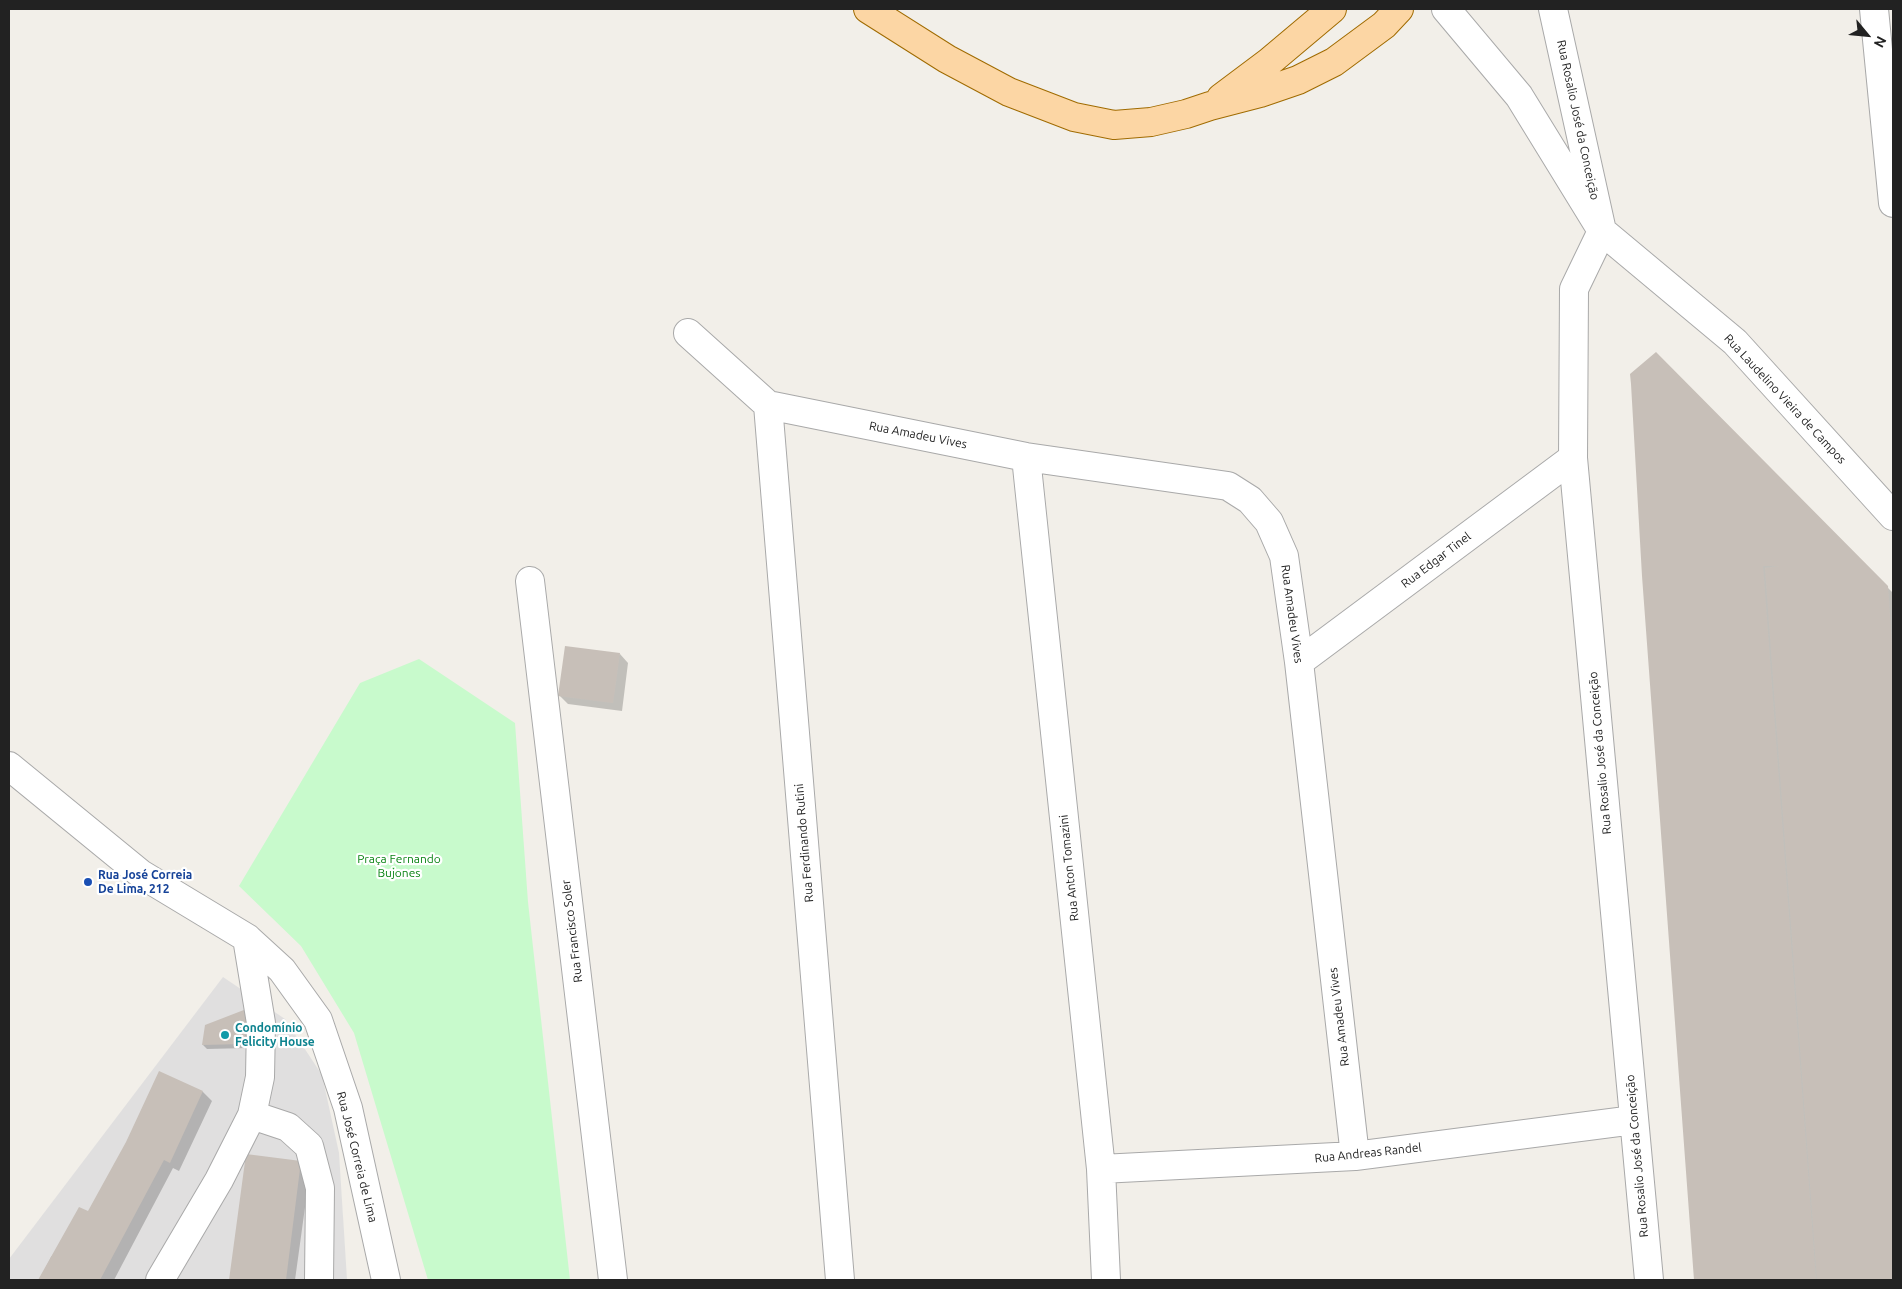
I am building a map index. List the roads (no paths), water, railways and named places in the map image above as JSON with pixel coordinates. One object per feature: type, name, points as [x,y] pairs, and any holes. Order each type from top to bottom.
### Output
[{"type":"main road","points":[[868,9],[947,59],[1001,88],[1074,117],[1114,125],[1151,122],[1186,114],[1298,80],[1334,62],[1384,24],[1399,9]]},
{"type":"main road","points":[[1210,106],[1269,62],[1332,9]]},
{"type":"street","name":"Rua Rosalio José da Conceição","points":[[1446,9],[1519,96],[1602,231]]},
{"type":"street","name":"Rua Rosalio José da Conceição","points":[[1553,9],[1602,231],[1574,289],[1573,458],[1649,1280]]},
{"type":"street","points":[[1874,9],[1893,203]]},
{"type":"street","name":"Rua Laudelino Vieira de Campos","points":[[1602,231],[1735,342],[1893,516]]},
{"type":"street","points":[[688,333],[768,405]]},
{"type":"street","name":"Rua Amadeu Vives","points":[[768,405],[1026,457],[1228,486],[1250,500],[1269,522],[1284,556],[1299,662],[1356,1156]]},
{"type":"street","name":"Rua Ferdinando Rutini","points":[[768,405],[840,1280]]},
{"type":"street","name":"Rua Anton Tomazini","points":[[1026,457],[1101,1169],[1106,1280]]},
{"type":"street","name":"Rua Edgar Tinel","points":[[1299,662],[1573,458]]},
{"type":"street","name":"Rua Francisco Soler","points":[[530,581],[613,1280]]},
{"type":"street","name":"Rua José Correia de Lima","points":[[9,766],[141,874],[247,938],[282,970],[318,1020],[348,1108],[386,1280]]},
{"type":"street","points":[[160,1280],[219,1180],[252,1115],[260,1077],[261,1023],[247,938]]},
{"type":"street","points":[[252,1115],[288,1127],[309,1146],[320,1188],[319,1280]]},
{"type":"street","name":"Rua Andreas Randel","points":[[1101,1169],[1356,1156],[1634,1120]]},
{"type":"place","name":"Rua José Correia De Lima, 212","points":[[88,882]]},
{"type":"place","name":"Condomínio Felicity House","points":[[225,1035]]},
{"type":"park label","name":"Praça Fernando Bujones","points":[[399,866]]}]
